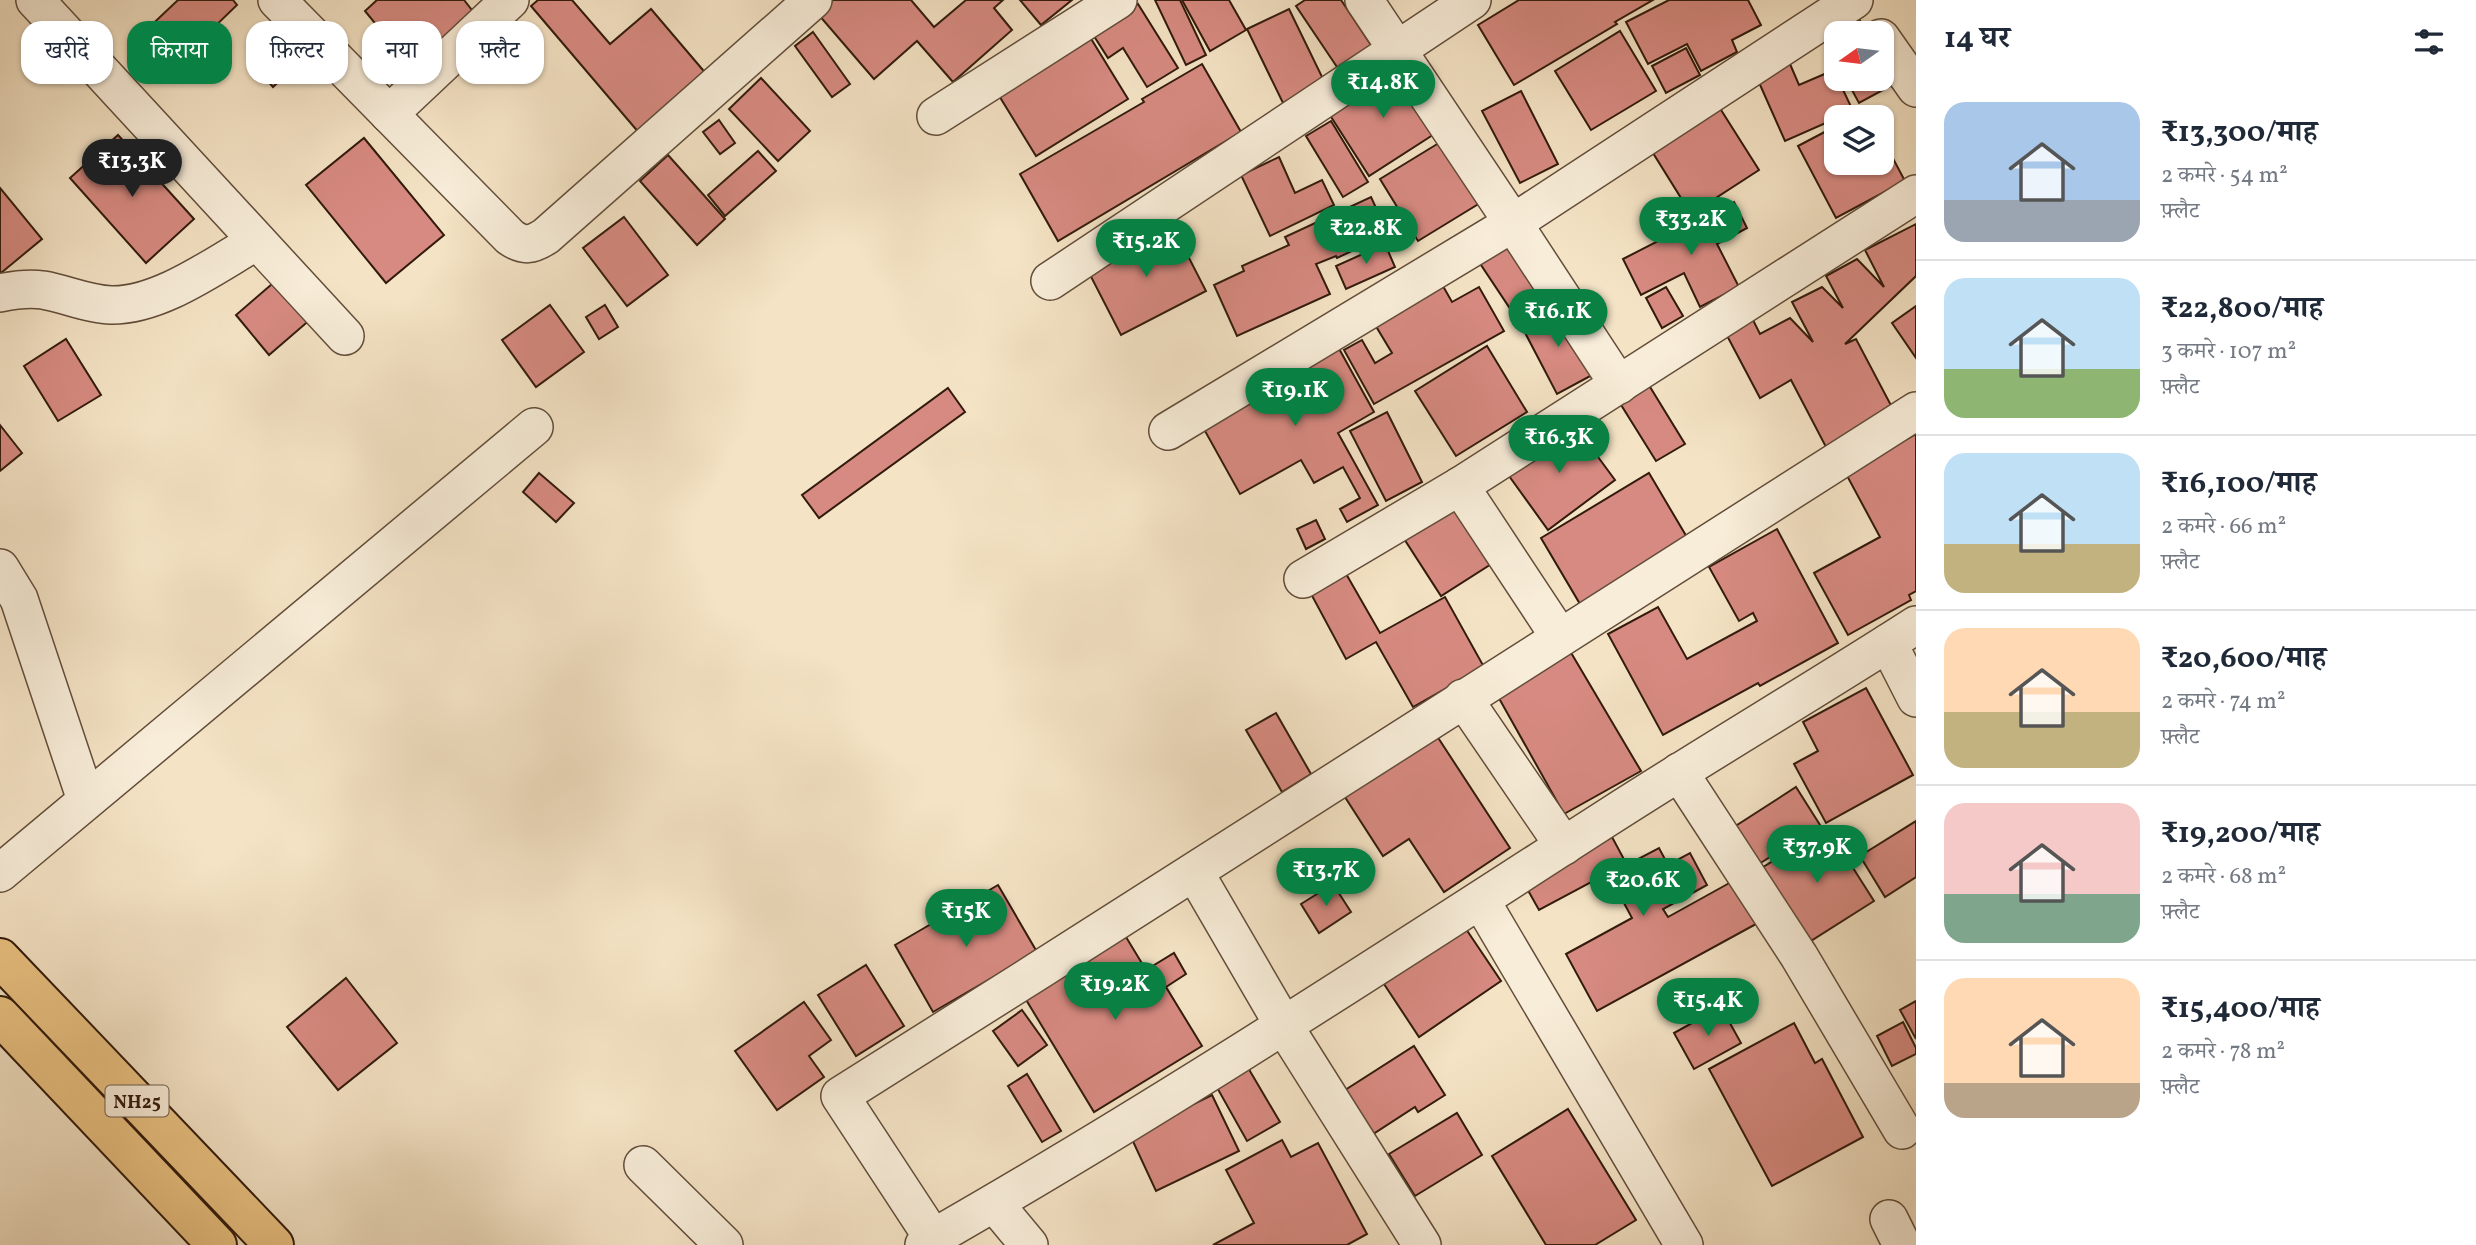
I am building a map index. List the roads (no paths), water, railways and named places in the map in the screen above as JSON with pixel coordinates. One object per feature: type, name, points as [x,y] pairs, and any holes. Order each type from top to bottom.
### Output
[{"type":"main road","name":"NH25","points":[[0,958],[275,1245]]},
{"type":"main road","name":"NH25","points":[[0,1016],[217,1245]]},
{"type":"street","points":[[35,0],[345,336]]},
{"type":"street","points":[[277,0],[510,237],[519,244],[527,245],[546,236],[813,0]]},
{"type":"street","points":[[389,114],[510,0]]},
{"type":"street","points":[[936,116],[1118,0]]},
{"type":"street","points":[[1364,0],[1619,385]]},
{"type":"street","points":[[1050,281],[1472,0]]},
{"type":"street","points":[[1168,431],[1513,223],[1854,0],[1869,21]]},
{"type":"street","points":[[1894,57],[1916,88]]},
{"type":"street","points":[[1303,579],[1460,486],[1916,194]]},
{"type":"street","points":[[0,293],[20,289],[43,290],[112,305],[139,301],[168,291],[257,241]]},
{"type":"street","points":[[1916,411],[1559,636],[1195,873],[840,1096],[928,1241],[1284,1026],[1679,772],[1902,634],[1916,698]]},
{"type":"street","points":[[0,873],[534,428]]},
{"type":"street","points":[[1460,486],[1559,636]]},
{"type":"street","points":[[0,568],[19,599],[86,800]]},
{"type":"street","points":[[1463,698],[1564,846]]},
{"type":"street","points":[[1679,772],[1799,956],[1902,1130]]},
{"type":"street","points":[[1195,873],[1284,1026],[1422,1245]]},
{"type":"street","points":[[1481,901],[1684,1245]]},
{"type":"street","points":[[643,1165],[724,1245]]},
{"type":"street","points":[[994,1203],[1029,1245]]}]
